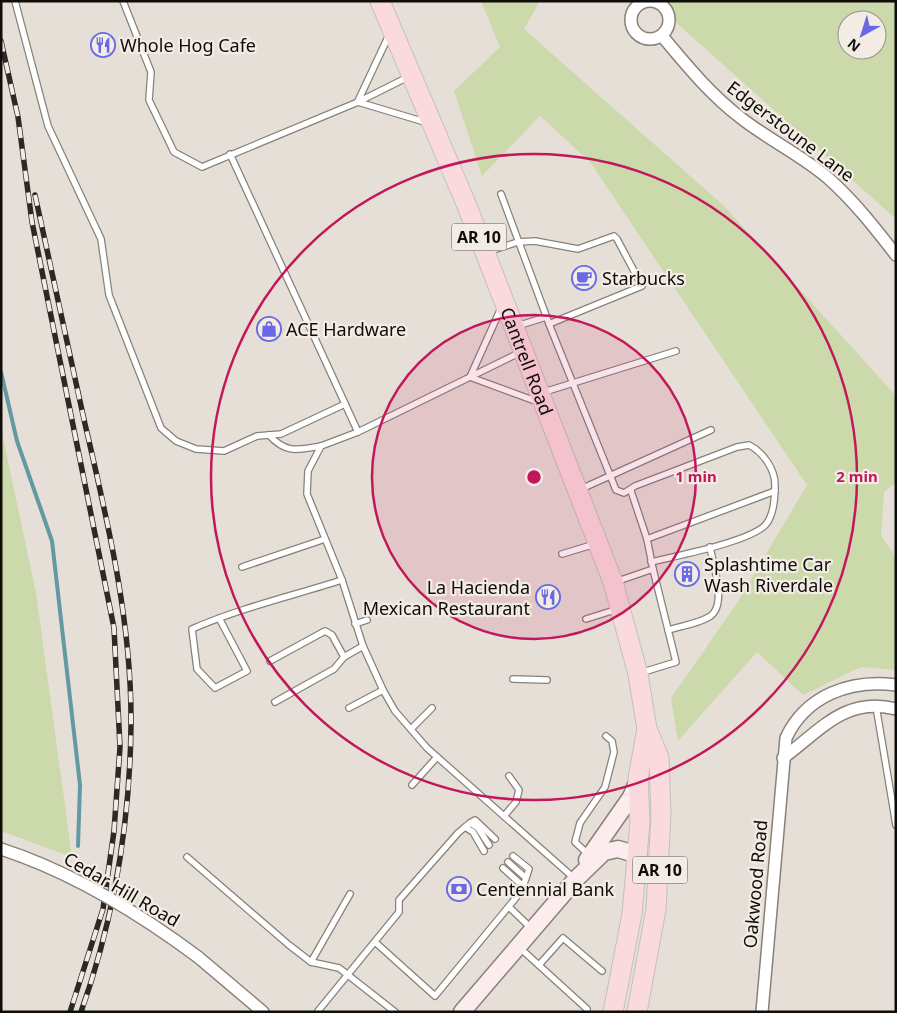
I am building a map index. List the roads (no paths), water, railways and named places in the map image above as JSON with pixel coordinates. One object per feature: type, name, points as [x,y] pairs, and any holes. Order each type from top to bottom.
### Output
[{"type":"main road","name":"Cantrell Road","points":[[380,1],[413,75],[485,252],[612,582],[638,674],[647,729],[659,758],[660,876],[652,935],[637,1012]]},
{"type":"main road","name":"Cantrell Road","points":[[613,1012],[632,914],[638,855],[640,797],[638,778],[647,729]]},
{"type":"street","name":"Edgerstoune Lane","points":[[662,36],[698,80],[721,102],[768,137],[805,159],[845,193],[896,255]]},
{"type":"street","name":"Oakwood Road","points":[[762,1012],[786,738],[792,724],[815,702],[829,694],[853,685],[878,683],[896,685]]},
{"type":"street","points":[[783,758],[837,715],[864,707],[876,706],[896,709]]},
{"type":"street","points":[[576,879],[631,797],[638,778]]},
{"type":"street","points":[[462,1012],[576,879],[604,852],[618,848],[638,855]]},
{"type":"street","name":"Cedar Hill Road","points":[[1,849],[65,874],[161,929],[198,957],[263,1012]]},
{"type":"lane","points":[[16,1],[48,126],[101,239],[109,294],[161,428],[176,441],[196,449],[209,451],[224,450],[257,436],[280,434],[345,404]]},
{"type":"lane","points":[[123,1],[152,72],[149,100],[174,152],[202,167],[358,102],[413,75]]},
{"type":"lane","points":[[358,102],[382,54],[392,28]]},
{"type":"lane","points":[[358,102],[432,124]]},
{"type":"lane","points":[[230,154],[358,432]]},
{"type":"lane","points":[[502,194],[546,317],[616,490],[624,493],[631,491],[635,486],[737,447],[749,445],[759,452],[775,476],[772,510],[767,523],[761,529],[751,535],[652,565],[612,582]]},
{"type":"lane","points":[[485,252],[518,242],[535,241],[578,249],[614,236],[642,286],[549,324]]},
{"type":"lane","points":[[470,377],[504,301]]},
{"type":"lane","points":[[513,328],[546,317]]},
{"type":"lane","points":[[269,435],[278,445],[295,450],[321,446],[358,432],[523,351]]},
{"type":"lane","points":[[470,377],[541,398],[574,384],[676,351]]},
{"type":"lane","points":[[577,492],[609,475],[711,430]]},
{"type":"lane","points":[[321,446],[308,471],[307,494],[342,580],[363,646],[382,690],[395,711],[437,757],[576,879]]},
{"type":"lane","points":[[631,491],[647,539],[676,662],[638,674]]},
{"type":"lane","points":[[647,539],[775,491]]},
{"type":"lane","points":[[242,567],[325,539]]},
{"type":"lane","points":[[562,554],[597,543]]},
{"type":"lane","points":[[668,630],[707,618],[716,610],[720,601],[710,547]]},
{"type":"lane","points":[[220,618],[247,670],[215,688],[196,669],[192,629],[220,618],[342,580]]},
{"type":"lane","points":[[586,619],[620,608]]},
{"type":"lane","points":[[355,624],[368,620]]},
{"type":"lane","points":[[270,661],[325,631],[332,635],[344,657]]},
{"type":"lane","points":[[275,702],[334,669],[344,657],[363,646]]},
{"type":"lane","points":[[513,679],[546,680]]},
{"type":"lane","points":[[349,708],[382,690]]},
{"type":"lane","points":[[876,706],[896,825]]},
{"type":"lane","points":[[411,729],[432,708]]},
{"type":"lane","points":[[590,856],[575,842],[580,823],[605,787],[614,752],[612,742],[606,736]]},
{"type":"lane","points":[[412,785],[437,757]]},
{"type":"lane","points":[[504,816],[516,802],[519,790],[509,776]]},
{"type":"lane","points":[[318,1011],[399,912],[399,900],[467,825],[475,820],[495,839]]},
{"type":"lane","points":[[467,825],[478,828],[489,845]]},
{"type":"lane","points":[[467,825],[484,851]]},
{"type":"lane","points":[[375,942],[435,996],[509,907],[524,886],[529,869],[513,856]]},
{"type":"lane","points":[[187,857],[311,962],[328,964],[349,975],[395,1012]]},
{"type":"lane","points":[[508,862],[526,878]]},
{"type":"lane","points":[[503,868],[524,886]]},
{"type":"lane","points":[[311,962],[350,894]]},
{"type":"lane","points":[[509,907],[533,929]]},
{"type":"lane","points":[[539,966],[563,938],[602,971]]},
{"type":"lane","points":[[518,947],[587,1009],[587,1012]]},
{"type":"waterway","points":[[1,372],[17,441],[52,541],[80,785],[78,846]]},
{"type":"railway","points":[[1,41],[18,117],[32,222],[114,628],[120,747],[114,831],[103,909],[70,1012]]},
{"type":"railway","points":[[35,195],[110,536],[123,611],[130,687],[130,762],[118,871],[103,942],[81,1012]]},
{"type":"place","name":"Whole Hog Cafe","points":[[103,45]]},
{"type":"place","name":"Starbucks","points":[[584,278]]},
{"type":"place","name":"ACE Hardware","points":[[269,329]]},
{"type":"place","name":"Splashtime Car Wash Riverdale","points":[[687,574]]},
{"type":"place","name":"La Hacienda Mexican Restaurant","points":[[548,597]]},
{"type":"place","name":"Centennial Bank","points":[[459,889]]}]
